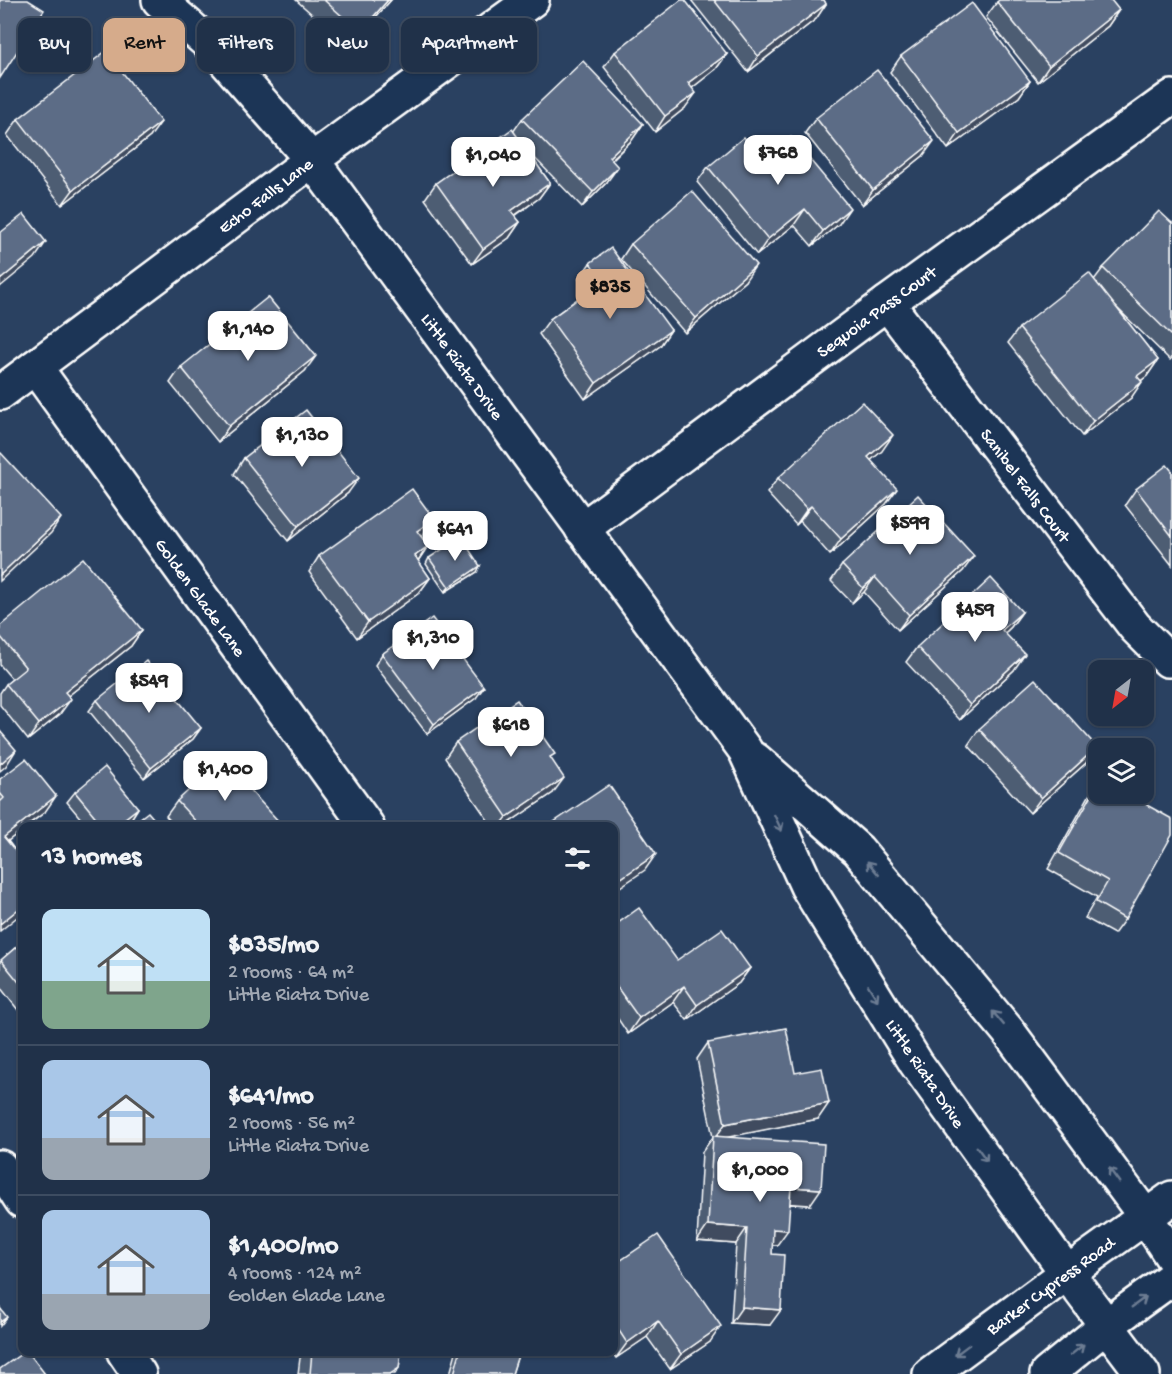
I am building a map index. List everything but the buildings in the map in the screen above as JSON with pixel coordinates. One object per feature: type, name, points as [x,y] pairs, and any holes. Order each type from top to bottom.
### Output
[{"type":"street","name":"Little Riata Drive","points":[[159,0],[213,47],[312,160],[746,750],[858,850],[1008,1031],[1145,1216],[1172,1257]]},
{"type":"street","name":"Echo Falls Lane","points":[[0,393],[312,160],[532,0]]},
{"type":"street","name":"Sequoia Pass Court","points":[[582,529],[887,303],[1172,97]]},
{"type":"street","name":"Sanibel Falls Court","points":[[887,303],[1135,627],[1167,660],[1172,659]]},
{"type":"street","name":"Golden Glade Lane","points":[[35,368],[364,822]]},
{"type":"street","name":"Little Riata Drive","points":[[746,750],[807,886],[916,1063],[1067,1273],[1143,1374]]},
{"type":"street","points":[[0,1167],[18,1195]]},
{"type":"street","name":"Barker Cypress Road","points":[[930,1374],[1172,1198]]},
{"type":"street","points":[[1047,1374],[1172,1278]]},
{"type":"street","points":[[127,1356],[139,1374]]}]
